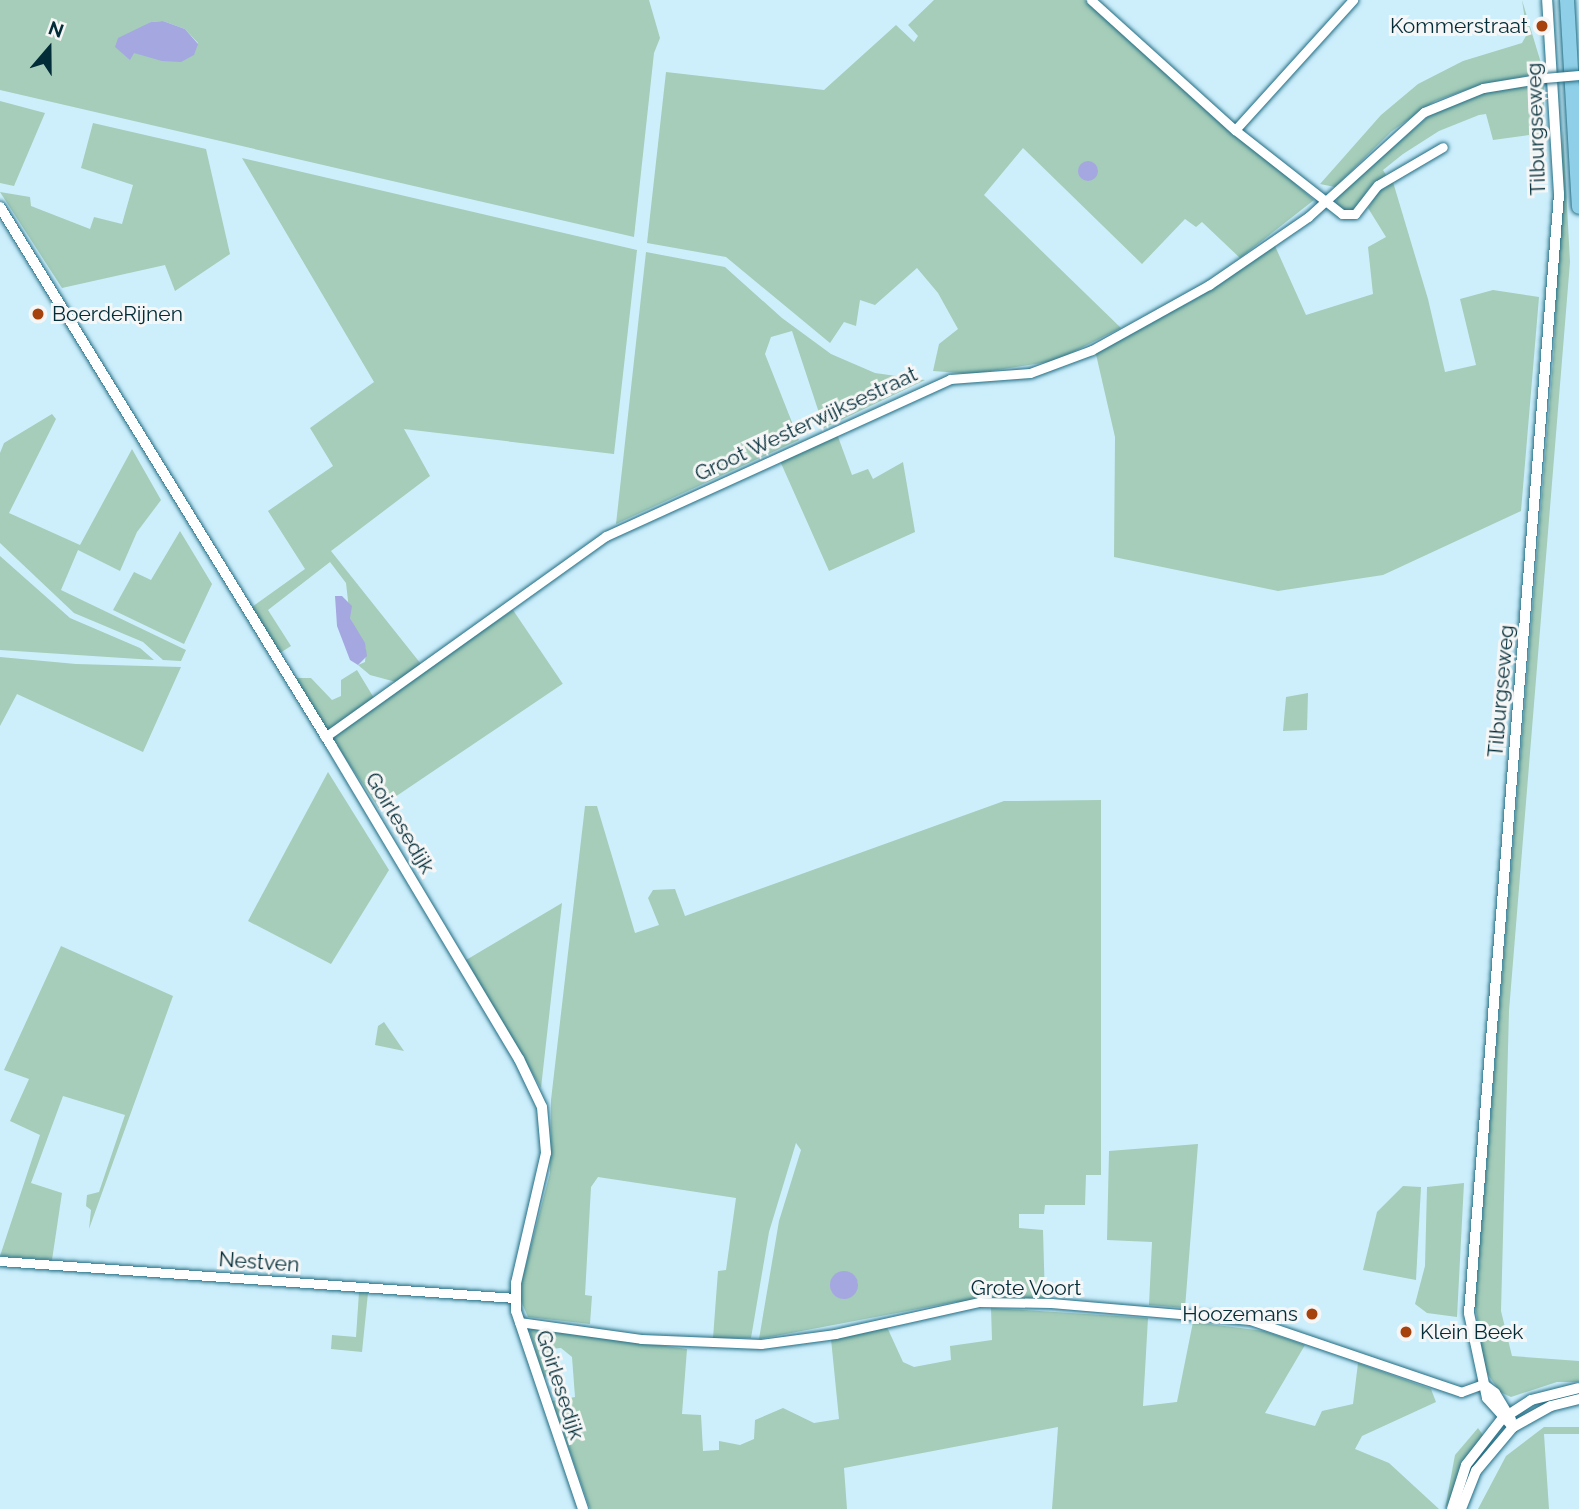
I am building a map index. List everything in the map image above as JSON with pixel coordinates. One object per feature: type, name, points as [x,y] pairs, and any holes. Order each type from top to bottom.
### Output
[{"type":"highway","points":[[1567,0],[1579,207]]},
{"type":"street","points":[[1091,0],[1235,131],[1342,214],[1355,214],[1378,185],[1443,147]]},
{"type":"street","points":[[1235,131],[1353,0]]},
{"type":"street","name":"Tilburgseweg","points":[[1513,1427],[1483,1384],[1469,1313],[1559,194],[1548,0]]},
{"type":"street","name":"Groot Westerwijksestraat","points":[[325,737],[607,536],[950,379],[1030,373],[1092,350],[1209,285],[1326,201],[1381,146],[1424,112],[1483,88],[1579,75]]},
{"type":"street","name":"Goirlesedijk","points":[[0,207],[519,1059],[542,1107],[545,1153],[515,1298],[519,1322],[583,1509]]},
{"type":"street","name":"Nestven","points":[[0,1261],[515,1298]]},
{"type":"street","name":"Grote Voort","points":[[519,1322],[641,1339],[761,1344],[835,1334],[979,1302],[1051,1303],[1250,1320],[1461,1392],[1483,1384]]},
{"type":"street","points":[[1452,1509],[1466,1465],[1505,1417],[1540,1397],[1579,1388]]},
{"type":"street","points":[[1461,1509],[1476,1471],[1513,1427],[1538,1411],[1579,1399]]},
{"type":"green space","points":[[0,0],[649,0],[660,38],[654,53],[634,237],[0,90]],"holes":[[[163,21],[185,29],[198,43],[181,61],[119,48],[151,22]]]},
{"type":"green space","points":[[934,0],[1085,0],[1314,200],[1240,258],[1202,222],[1196,227],[1185,219],[1142,264],[1023,148],[984,195],[1121,328],[1055,361],[972,374],[933,371],[939,344],[958,329],[938,293],[917,268],[875,305],[860,300],[856,326],[844,322],[830,343],[726,257],[647,243],[666,72],[824,90],[896,25],[914,42],[918,36],[908,25]]},
{"type":"green space","points":[[1522,0],[1544,73],[1483,84],[1435,101],[1392,131],[1335,187],[1320,184],[1381,115],[1418,84],[1463,61],[1522,43],[1527,34]]},
{"type":"green space","points":[[1544,83],[1544,145],[1533,143],[1529,135],[1493,140],[1486,114],[1479,115],[1439,131],[1403,154],[1383,170],[1386,175],[1369,188],[1357,208],[1348,213],[1336,205],[1337,196],[1431,114],[1479,94]]},
{"type":"green space","points":[[0,101],[45,113],[14,186],[0,183]]},
{"type":"green space","points":[[93,123],[206,149],[230,254],[175,291],[165,265],[62,288],[0,192],[30,197],[31,206],[90,229],[94,217],[122,224],[133,185],[81,168]]},
{"type":"green space","points":[[1563,130],[1570,262],[1509,1011],[1501,1311],[1512,1356],[1579,1361],[1579,1382],[1557,1382],[1511,1397],[1500,1392],[1485,1370],[1475,1305],[1554,349]]},
{"type":"green space","points":[[242,158],[637,250],[614,454],[404,429],[430,476],[331,551],[421,664],[396,682],[370,675],[358,665],[365,662],[366,649],[350,618],[346,583],[330,562],[268,610],[291,646],[280,653],[252,607],[305,569],[268,511],[333,466],[310,428],[374,382]]},
{"type":"green space","points":[[1393,182],[1428,299],[1445,372],[1476,365],[1460,299],[1493,290],[1539,297],[1521,511],[1383,575],[1278,591],[1114,557],[1115,437],[1095,350],[1192,301],[1275,246],[1306,315],[1373,294],[1368,247],[1386,237],[1368,208],[1378,192]]},
{"type":"green space","points":[[646,252],[725,267],[782,318],[831,354],[875,373],[925,380],[824,428],[792,331],[771,337],[765,354],[799,440],[616,524]]},
{"type":"green space","points":[[52,414],[56,419],[9,513],[80,545],[132,449],[161,500],[137,532],[120,571],[78,550],[61,590],[186,650],[181,661],[163,660],[143,642],[74,613],[0,543],[0,453],[4,443]]},
{"type":"green space","points":[[837,434],[852,475],[868,469],[873,479],[903,462],[915,532],[829,571],[780,461]]},
{"type":"green space","points":[[180,531],[212,584],[184,644],[113,610],[134,572],[151,580]]},
{"type":"green space","points":[[0,556],[70,618],[140,648],[154,660],[0,650]]},
{"type":"green space","points":[[513,610],[563,684],[379,808],[329,734]]},
{"type":"green space","points":[[0,657],[76,664],[181,667],[143,752],[17,694],[0,726]]},
{"type":"green space","points":[[357,670],[374,698],[327,731],[295,678],[311,678],[332,700],[341,696],[341,680]]},
{"type":"green space","points":[[1308,693],[1307,730],[1283,731],[1286,697]]},
{"type":"green space","points":[[328,772],[389,870],[331,964],[248,921]]},
{"type":"green space","points":[[1101,800],[1101,1175],[1086,1175],[1085,1205],[1045,1205],[1044,1214],[1019,1214],[1019,1228],[1043,1230],[1045,1300],[955,1302],[759,1339],[779,1221],[801,1150],[796,1143],[769,1232],[751,1338],[713,1338],[718,1271],[726,1270],[736,1198],[598,1177],[591,1187],[585,1295],[592,1296],[590,1324],[528,1317],[521,1301],[522,1280],[550,1173],[551,1100],[585,806],[597,806],[635,933],[659,925],[648,898],[653,890],[675,889],[685,916],[1004,801]],"holes":[[[833,1277],[855,1277],[858,1283],[842,1299],[831,1283]]]},
{"type":"green space","points":[[562,903],[553,981],[541,1088],[466,960]]},
{"type":"green space","points":[[61,946],[173,996],[89,1229],[91,1210],[86,1206],[87,1195],[99,1192],[125,1115],[63,1096],[31,1183],[62,1193],[52,1260],[0,1256],[40,1135],[10,1121],[29,1079],[4,1070]]},
{"type":"green space","points":[[384,1022],[404,1051],[375,1045],[378,1026]]},
{"type":"green space","points":[[1198,1144],[1185,1308],[1149,1305],[1152,1242],[1107,1240],[1109,1151]]},
{"type":"green space","points":[[1464,1183],[1457,1317],[1427,1313],[1415,1304],[1425,1266],[1427,1187]]},
{"type":"green space","points":[[1403,1186],[1421,1187],[1416,1280],[1363,1270],[1377,1212]]},
{"type":"green space","points":[[359,1292],[368,1293],[362,1352],[331,1349],[332,1335],[356,1337]]},
{"type":"green space","points":[[991,1308],[1148,1318],[1143,1406],[1177,1402],[1193,1322],[1264,1331],[1305,1345],[1265,1413],[1315,1426],[1322,1411],[1353,1404],[1358,1363],[1431,1389],[1436,1402],[1362,1436],[1355,1449],[1389,1463],[1439,1509],[1052,1509],[1058,1427],[844,1468],[847,1509],[590,1509],[552,1401],[575,1397],[572,1357],[561,1348],[550,1349],[553,1367],[544,1379],[530,1332],[532,1328],[687,1349],[682,1414],[701,1415],[703,1451],[719,1450],[719,1441],[740,1445],[754,1439],[755,1420],[783,1408],[814,1423],[839,1419],[831,1339],[887,1327],[903,1362],[914,1367],[951,1360],[950,1346],[992,1340]]},
{"type":"green space","points":[[1544,1427],[1579,1427],[1579,1434],[1544,1434],[1549,1509],[1478,1509],[1506,1456]]},
{"type":"green space","points":[[1478,1428],[1483,1435],[1445,1509],[1455,1455]]},
{"type":"water","points":[[163,21],[185,29],[198,44],[194,55],[181,62],[162,61],[134,53],[130,60],[115,47],[118,38],[151,22]]},
{"type":"water","points":[[1084,161],[1092,161],[1098,171],[1092,181],[1084,181],[1078,175],[1078,167]]},
{"type":"water","points":[[335,596],[342,596],[352,606],[350,618],[365,643],[367,656],[358,665],[350,660],[337,626]]},
{"type":"water","points":[[844,1271],[854,1275],[858,1285],[854,1295],[844,1299],[834,1295],[830,1285],[834,1275]]},
{"type":"place","name":"Kommerstraat","points":[[1542,26]]},
{"type":"place","name":"BoerdeRijnen","points":[[38,314]]},
{"type":"place","name":"Hoozemans","points":[[1312,1314]]},
{"type":"place","name":"Klein Beek","points":[[1406,1332]]}]
